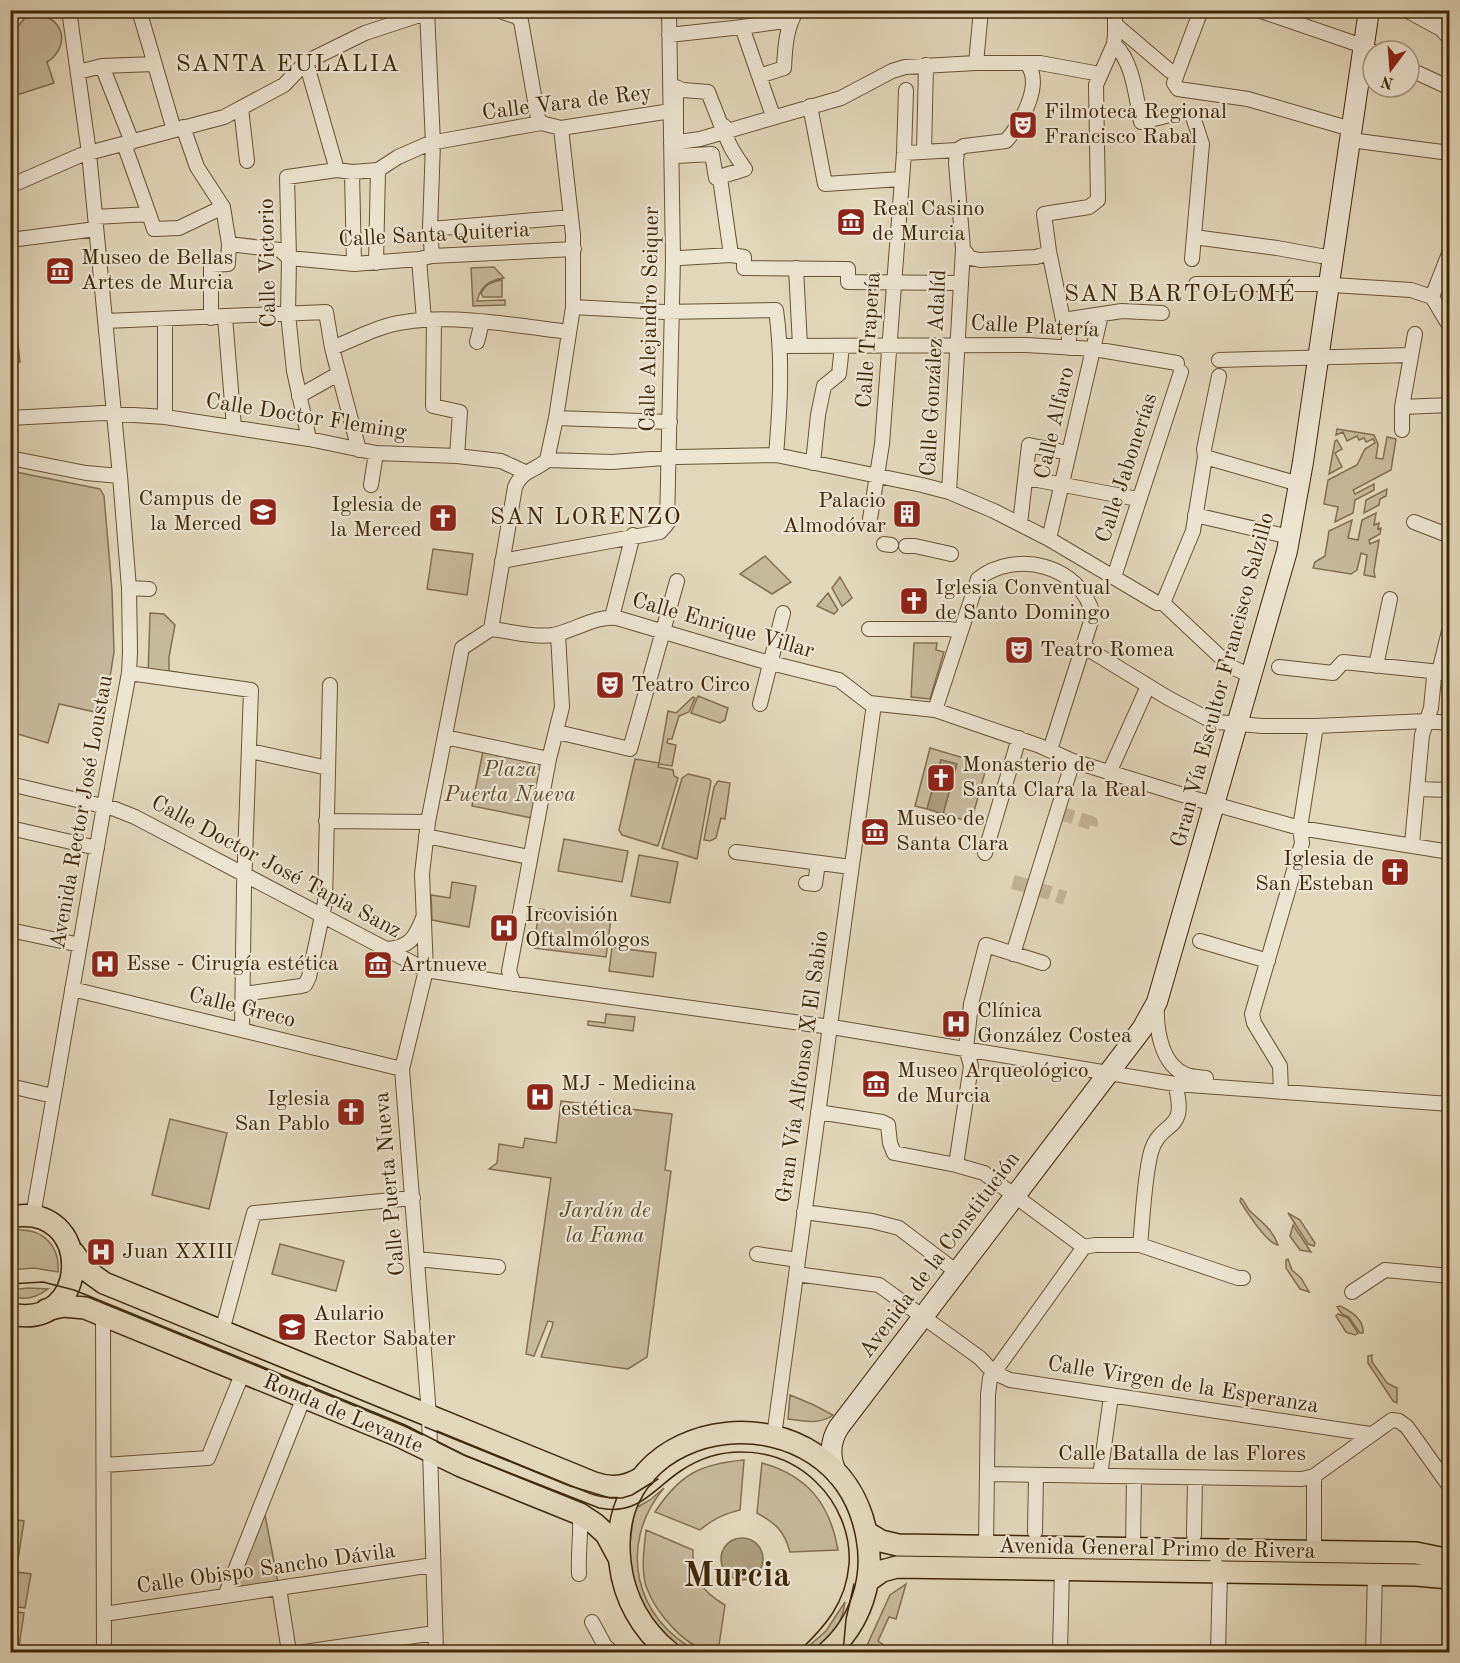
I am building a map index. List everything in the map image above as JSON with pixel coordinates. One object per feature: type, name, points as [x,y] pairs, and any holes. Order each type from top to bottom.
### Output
[{"type":"main road","name":"Gran Vía Escultor Francisco Salzillo","points":[[1368,39],[1369,10]]},
{"type":"main road","name":"Gran Vía Escultor Francisco Salzillo","points":[[1109,1072],[1142,1029],[1157,1002],[1280,580],[1299,484],[1329,285],[1327,256],[1361,85]]},
{"type":"main road","name":"Avenida de la Constitución","points":[[837,1474],[831,1453],[835,1433],[1109,1072]]},
{"type":"main road","points":[[10,1216],[33,1216]]},
{"type":"main road","name":"Ronda de Levante","points":[[33,1216],[45,1219],[56,1227],[65,1236],[81,1266],[97,1279],[600,1485],[616,1486],[631,1483],[644,1476]]},
{"type":"main road","points":[[46,1310],[56,1304],[68,1288],[74,1272],[72,1252]]},
{"type":"main road","name":"Ronda de Levante","points":[[10,1314],[28,1315],[63,1306],[76,1307],[103,1315],[399,1436],[461,1466],[580,1514],[606,1534],[619,1558]]},
{"type":"main road","points":[[669,1653],[645,1627],[631,1605],[622,1580],[619,1540],[623,1513],[632,1492],[658,1462],[674,1451],[704,1437],[742,1431],[788,1440],[811,1452],[837,1474],[856,1501],[866,1532],[869,1552],[868,1581],[859,1609],[852,1653]]},
{"type":"main road","name":"Avenida General Primo de Rivera","points":[[866,1532],[876,1539],[892,1544],[1133,1549],[1193,1542],[1314,1552],[1416,1553],[1449,1560]]},
{"type":"main road","name":"Avenida General Primo de Rivera","points":[[868,1581],[878,1572],[893,1568],[1375,1574],[1449,1578]]},
{"type":"main road","points":[[828,1653],[848,1630],[859,1609]]},
{"type":"street","points":[[11,11],[19,10]]},
{"type":"street","name":"Avenida Rector José Loustau","points":[[33,1216],[129,673],[129,588],[120,476],[89,153],[69,10]]},
{"type":"street","points":[[139,10],[154,64],[179,128],[197,168],[223,207],[229,244],[228,264],[211,265],[211,318]]},
{"type":"street","points":[[497,10],[517,17],[521,21],[538,118],[541,123]]},
{"type":"street","name":"Calle Alejandro Seiquer","points":[[633,535],[660,532],[667,520],[674,142],[671,111],[669,10]]},
{"type":"street","points":[[976,63],[981,10]]},
{"type":"street","points":[[1069,348],[1066,320],[1049,251],[1044,214],[1089,207],[1098,201],[1096,85],[1113,44],[1116,26],[1115,10]]},
{"type":"street","points":[[1201,10],[1174,72],[1174,83],[1181,90],[1248,99],[1351,135],[1449,153]]},
{"type":"street","points":[[1258,10],[1361,47]]},
{"type":"street","points":[[1406,10],[1441,29],[1449,39]]},
{"type":"street","points":[[1434,25],[1441,10]]},
{"type":"street","points":[[10,186],[89,153],[224,117],[284,85],[306,62],[365,33],[430,12],[433,143],[430,229],[425,257],[433,406],[460,412],[457,456]]},
{"type":"street","points":[[669,35],[742,27],[794,15],[785,46],[784,68],[759,76]]},
{"type":"street","points":[[1116,26],[1174,72]]},
{"type":"street","points":[[742,27],[773,116]]},
{"type":"street","points":[[1113,44],[1121,51],[1132,78],[1141,122],[1166,116]]},
{"type":"street","points":[[306,62],[337,170],[352,172],[378,170],[376,263]]},
{"type":"street","points":[[674,142],[700,139],[847,96],[886,74],[905,67],[976,63],[1040,63],[1100,74]]},
{"type":"street","points":[[78,72],[102,66],[154,64]]},
{"type":"street","points":[[904,153],[957,150],[964,146],[1002,143],[1008,138],[1028,107],[1031,93],[1031,70],[1027,64]]},
{"type":"street","points":[[924,152],[926,65]]},
{"type":"street","points":[[102,66],[154,229],[179,228],[223,207]]},
{"type":"street","points":[[1421,75],[1449,88]]},
{"type":"street","points":[[676,87],[683,90],[708,92],[725,131],[733,152],[745,169],[716,178],[712,154],[676,156],[674,142],[676,87]]},
{"type":"street","name":"Calle Trapería","points":[[870,519],[879,476],[891,345],[906,90]]},
{"type":"street","points":[[810,106],[825,184],[901,179]]},
{"type":"street","points":[[241,108],[247,162]]},
{"type":"street","name":"Calle Vara de Rey","points":[[378,170],[418,147],[433,143],[541,123],[561,128],[671,111]]},
{"type":"street","points":[[1192,259],[1202,144],[1193,117]]},
{"type":"street","points":[[490,629],[517,481],[525,472],[540,466],[547,460],[556,418],[573,307],[574,249],[561,128]]},
{"type":"street","name":"Calle González Adalíd","points":[[949,492],[963,249],[957,150]]},
{"type":"street","name":"Calle Victorio","points":[[309,439],[294,371],[288,314],[289,258],[286,177],[337,170]]},
{"type":"street","points":[[352,172],[354,264]]},
{"type":"street","points":[[720,178],[731,255]]},
{"type":"street","points":[[10,240],[149,214]]},
{"type":"street","points":[[430,229],[571,217]]},
{"type":"street","points":[[1194,237],[1327,256]]},
{"type":"street","name":"Calle Santa Quiteria","points":[[229,244],[280,250],[289,258],[354,264],[425,257],[574,249]]},
{"type":"street","points":[[963,249],[970,258],[980,260],[1036,257],[1049,251]]},
{"type":"street","points":[[1432,297],[1449,250]]},
{"type":"street","points":[[680,258],[731,255],[744,257],[744,268],[849,269],[849,282],[961,283]]},
{"type":"street","points":[[796,268],[800,346]]},
{"type":"street","points":[[1196,284],[1329,285],[1411,290],[1432,297],[1449,327]]},
{"type":"street","points":[[573,307],[672,312],[776,310],[781,346],[780,409],[776,455]]},
{"type":"street","points":[[1066,320],[1122,311],[1162,313]]},
{"type":"street","points":[[105,321],[326,312],[338,374],[359,450]]},
{"type":"street","name":"Calle Alfaro","points":[[1049,539],[1101,315]]},
{"type":"street","points":[[225,317],[234,427]]},
{"type":"street","points":[[165,319],[165,417]]},
{"type":"street","points":[[332,348],[403,322],[429,320],[482,322],[569,332]]},
{"type":"street","points":[[477,342],[482,322]]},
{"type":"street","points":[[1402,430],[1402,407],[1415,334]]},
{"type":"street","name":"Calle Platería","points":[[781,346],[1026,345],[1094,349],[1179,367]]},
{"type":"street","points":[[813,463],[818,415],[824,386],[839,375],[842,346]]},
{"type":"street","points":[[1220,360],[1411,355]]},
{"type":"street","name":"Calle Jabonerías","points":[[1114,577],[1179,367]]},
{"type":"street","points":[[299,396],[338,374]]},
{"type":"street","points":[[1162,603],[1193,531],[1205,457],[1204,449],[1219,376]]},
{"type":"street","points":[[1402,407],[1449,405]]},
{"type":"street","name":"Calle Doctor Fleming","points":[[10,418],[114,413],[165,417],[309,439],[376,453],[457,456],[501,461],[525,472]]},
{"type":"street","points":[[556,418],[670,422]]},
{"type":"street","points":[[1020,524],[1029,445],[1068,453]]},
{"type":"street","points":[[371,485],[376,453]]},
{"type":"street","points":[[547,460],[612,462],[776,455],[949,492],[994,511],[1049,539],[1157,603],[1162,603],[1231,667],[1252,676]]},
{"type":"street","points":[[1205,457],[1299,484]]},
{"type":"street","points":[[10,458],[86,473],[120,476]]},
{"type":"street","points":[[1027,478],[1138,499]]},
{"type":"street","points":[[1195,515],[1290,537]]},
{"type":"street","points":[[1414,522],[1448,532]]},
{"type":"street","points":[[502,561],[565,551],[633,535],[612,617]]},
{"type":"street","points":[[906,546],[951,554]]},
{"type":"street","points":[[935,710],[978,579],[987,572],[1004,565],[1023,564],[1050,569],[1074,582],[1086,594],[1093,615],[1050,750]]},
{"type":"street","points":[[557,732],[630,749],[677,581]]},
{"type":"street","points":[[129,588],[149,589]]},
{"type":"street","points":[[1376,666],[1390,599]]},
{"type":"street","points":[[760,704],[783,613]]},
{"type":"street","name":"Calle Enrique Villar","points":[[490,629],[545,636],[612,617],[770,663],[839,680],[864,700],[874,704]]},
{"type":"street","points":[[1444,673],[1449,627]]},
{"type":"street","name":"Calle Puerta Nueva","points":[[436,1653],[429,1415],[402,1069],[426,970],[422,874],[426,836],[462,648],[490,629]]},
{"type":"street","points":[[869,629],[961,631]]},
{"type":"street","points":[[514,984],[508,971],[549,759],[562,706],[558,634]]},
{"type":"street","points":[[1083,646],[1208,719],[1263,726],[1426,721],[1449,723]]},
{"type":"street","points":[[1279,667],[1334,673],[1343,662],[1444,673]]},
{"type":"street","points":[[129,673],[251,690],[242,1030]]},
{"type":"street","points":[[1412,844],[1422,735],[1431,708],[1434,677],[1444,673]]},
{"type":"street","points":[[243,994],[305,985],[311,969],[325,902],[330,685]]},
{"type":"street","points":[[1109,773],[1148,686]]},
{"type":"street","points":[[874,704],[935,710],[1019,738],[1073,761],[1109,773],[1300,828],[1412,844],[1449,852]]},
{"type":"street","name":"Gran Vía Alfonso X El Sabio","points":[[774,1436],[874,704]]},
{"type":"street","points":[[1281,1088],[1280,1066],[1252,1014],[1302,843],[1300,828],[1316,726]]},
{"type":"street","points":[[445,737],[549,759]]},
{"type":"street","points":[[985,853],[1019,738]]},
{"type":"street","points":[[250,751],[328,768]]},
{"type":"street","points":[[1013,954],[1073,761]]},
{"type":"street","name":"Calle Doctor José Tapia Sanz","points":[[10,784],[104,806],[135,817],[426,970],[829,1027],[1109,1072],[1183,1081],[1449,1104]]},
{"type":"street","points":[[1417,789],[1449,790]]},
{"type":"street","points":[[326,821],[428,822]]},
{"type":"street","points":[[19,830],[97,848]]},
{"type":"street","points":[[426,836],[530,857]]},
{"type":"street","points":[[736,852],[851,867]]},
{"type":"street","points":[[806,883],[815,884],[818,863]]},
{"type":"street","points":[[387,949],[398,948],[412,940],[424,917]]},
{"type":"street","points":[[10,930],[80,945]]},
{"type":"street","points":[[1200,941],[1268,961]]},
{"type":"street","points":[[956,1165],[971,1066],[966,1048],[973,993],[986,945],[1043,963]]},
{"type":"street","name":"Calle Greco","points":[[72,989],[402,1069]]},
{"type":"street","points":[[1140,1245],[1152,1151],[1157,1140],[1175,1123],[1183,1081],[1162,1045],[1158,1030],[1157,1002]]},
{"type":"street","points":[[10,1086],[53,1096]]},
{"type":"street","points":[[818,1112],[882,1122],[888,1125],[890,1143],[894,1153],[956,1165],[987,1175],[1084,1247]]},
{"type":"street","points":[[222,1331],[254,1213],[413,1198]]},
{"type":"street","points":[[804,1212],[872,1221],[899,1228],[957,1272]]},
{"type":"street","points":[[986,1546],[988,1385],[993,1372],[1084,1247],[1140,1245],[1243,1278]]},
{"type":"street","points":[[757,1254],[798,1260]]},
{"type":"street","points":[[417,1259],[498,1266]]},
{"type":"street","points":[[1352,1292],[1385,1270],[1449,1276]]},
{"type":"street","points":[[796,1274],[879,1285],[980,1358],[993,1372]]},
{"type":"street","points":[[103,1315],[104,1653]]},
{"type":"street","points":[[104,1465],[208,1458],[243,1372]]},
{"type":"street","name":"Calle Virgen de la Esperanza","points":[[993,1372],[1010,1380],[1370,1434]]},
{"type":"street","points":[[1100,1476],[1111,1396]]},
{"type":"street","points":[[225,1596],[304,1397]]},
{"type":"street","name":"Calle Batalla de las Flores","points":[[987,1474],[1302,1479],[1314,1476],[1388,1421],[1395,1420],[1403,1424],[1442,1465],[1449,1487]]},
{"type":"street","points":[[1035,1532],[1036,1475]]},
{"type":"street","points":[[1314,1476],[1314,1552]]},
{"type":"street","points":[[1133,1549],[1134,1477]]},
{"type":"street","points":[[1195,1478],[1193,1542],[1209,1557],[1220,1572],[1218,1653]]},
{"type":"street","points":[[579,1574],[580,1514]]},
{"type":"street","name":"Calle Obispo Sancho Dávila","points":[[104,1614],[433,1565]]},
{"type":"street","points":[[1060,1653],[1062,1570]]},
{"type":"street","points":[[1373,1653],[1375,1574]]},
{"type":"street","points":[[279,1588],[289,1653]]},
{"type":"street","points":[[592,1622],[605,1646],[612,1653]]},
{"type":"street","points":[[304,1653],[435,1633]]},
{"type":"green space","points":[[38,15],[54,22],[61,34],[59,49],[47,62],[54,83],[11,97],[11,35],[24,19]]},
{"type":"green space","points":[[494,267],[504,278],[486,285],[477,301],[505,300],[505,305],[473,306],[471,268]]},
{"type":"green space","points":[[502,280],[502,297],[483,297],[481,293],[487,285]]},
{"type":"green space","points":[[11,310],[14,310],[20,362],[11,363]]},
{"type":"green space","points":[[1337,429],[1374,435],[1378,444],[1376,458],[1383,459],[1387,437],[1396,439],[1391,470],[1353,490],[1355,494],[1374,484],[1374,490],[1355,500],[1353,513],[1335,522],[1338,507],[1324,504],[1328,480],[1357,465],[1365,449],[1375,443],[1373,439],[1366,442],[1364,438],[1359,440],[1357,436],[1347,441],[1343,432],[1336,435]]},
{"type":"green space","points":[[1337,440],[1342,449],[1335,453],[1342,467],[1329,474],[1335,441]]},
{"type":"green space","points":[[11,471],[100,489],[104,496],[112,590],[114,652],[104,714],[59,704],[48,743],[11,732]]},
{"type":"green space","points":[[1387,489],[1386,496],[1380,499],[1379,505],[1364,513],[1366,500]]},
{"type":"green space","points":[[1376,513],[1374,525],[1379,523],[1380,534],[1369,540],[1370,544],[1379,540],[1375,577],[1364,575],[1367,555],[1361,553],[1357,570],[1351,574],[1313,568],[1315,562],[1325,556],[1329,531],[1352,520],[1348,538],[1358,540],[1362,520]]},
{"type":"green space","points":[[433,549],[473,554],[467,595],[427,589]]},
{"type":"green space","points":[[765,556],[791,582],[772,594],[740,574]]},
{"type":"green space","points":[[840,577],[852,598],[842,606],[832,588]]},
{"type":"green space","points":[[828,593],[838,610],[834,614],[817,606]]},
{"type":"green space","points":[[150,613],[164,614],[175,625],[169,657],[169,671],[187,674],[185,682],[148,677]]},
{"type":"green space","points":[[914,643],[937,643],[936,650],[944,652],[930,699],[911,697]]},
{"type":"green space","points":[[698,696],[728,708],[725,720],[720,723],[691,713]]},
{"type":"green space","points":[[693,697],[695,698],[689,712],[679,716],[672,739],[668,739],[667,743],[676,745],[672,766],[659,764],[658,767],[673,770],[674,776],[678,778],[658,846],[622,835],[619,830],[635,759],[659,763],[668,711],[676,713]]},
{"type":"green space","name":"Plaza Puerta Nueva","points":[[484,746],[549,759],[537,819],[472,806]]},
{"type":"green space","points":[[930,748],[987,765],[971,822],[943,814],[956,764],[941,760],[927,809],[915,806]]},
{"type":"green space","points":[[688,774],[711,781],[697,859],[662,848],[682,778]]},
{"type":"green space","points":[[718,781],[730,783],[725,819],[721,818],[716,838],[710,841],[704,840],[714,787]]},
{"type":"green space","points":[[564,839],[628,851],[622,882],[558,871]]},
{"type":"green space","points":[[639,855],[678,862],[670,903],[631,896]]},
{"type":"green space","points":[[452,882],[476,886],[469,927],[432,920],[431,895],[450,898]]},
{"type":"green space","points":[[539,909],[611,918],[606,957],[534,948]]},
{"type":"green space","points":[[612,947],[656,953],[653,977],[609,971]]},
{"type":"green space","points":[[606,1014],[635,1017],[633,1031],[588,1025],[588,1021],[605,1023]]},
{"type":"green space","name":"Jardín de la Fama","points":[[561,1101],[672,1114],[665,1170],[671,1171],[647,1357],[628,1369],[541,1357],[553,1322],[548,1321],[534,1356],[526,1354],[551,1178],[489,1169],[497,1163],[499,1144],[523,1148],[525,1138],[556,1143]]},
{"type":"green space","points":[[170,1119],[227,1133],[209,1209],[152,1195]]},
{"type":"green space","points":[[1241,1198],[1249,1210],[1269,1230],[1278,1245],[1268,1239],[1257,1226],[1240,1201]]},
{"type":"green space","points":[[1288,1213],[1300,1220],[1315,1243],[1314,1246],[1308,1244]]},
{"type":"green space","points":[[1293,1225],[1311,1252],[1300,1250],[1290,1236]]},
{"type":"green space","points":[[28,1230],[49,1241],[56,1255],[58,1272],[34,1268],[11,1270],[11,1232]]},
{"type":"green space","points":[[280,1244],[344,1261],[336,1291],[272,1274]]},
{"type":"green space","points":[[1288,1259],[1292,1270],[1301,1278],[1309,1292],[1300,1289],[1286,1268]]},
{"type":"green space","points":[[48,1289],[30,1298],[11,1296],[11,1290]]},
{"type":"green space","points":[[1340,1306],[1359,1320],[1363,1333],[1360,1333],[1349,1317],[1342,1314],[1337,1307]]},
{"type":"green space","points":[[1338,1314],[1348,1318],[1358,1333],[1355,1335],[1346,1332],[1336,1316]]},
{"type":"green space","points":[[1372,1355],[1372,1362],[1387,1383],[1397,1388],[1397,1403],[1393,1401],[1368,1363],[1368,1356]]},
{"type":"green space","points":[[790,1395],[833,1415],[817,1421],[788,1419]]},
{"type":"green space","points":[[744,1460],[740,1510],[719,1517],[700,1530],[655,1512],[673,1488],[692,1473],[715,1464]]},
{"type":"green space","points":[[762,1463],[792,1476],[814,1494],[829,1519],[838,1550],[790,1552],[778,1528],[757,1513]]},
{"type":"green space","points":[[664,1488],[649,1510],[640,1533],[637,1556],[640,1579],[647,1601],[660,1621],[677,1638],[699,1652],[685,1652],[666,1636],[641,1603],[631,1578],[629,1558],[634,1509],[650,1500]]},
{"type":"green space","points":[[262,1499],[279,1588],[225,1596]]},
{"type":"green space","points":[[10,1519],[24,1521],[17,1566],[11,1565]]},
{"type":"green space","points":[[646,1530],[693,1550],[696,1576],[704,1589],[725,1605],[718,1652],[707,1651],[684,1638],[665,1619],[650,1596],[644,1579],[643,1558]]},
{"type":"green space","points":[[10,1571],[31,1574],[25,1608],[11,1606]]},
{"type":"green space","points":[[906,1584],[896,1619],[889,1617],[878,1641],[884,1645],[879,1652],[864,1652],[890,1595]]},
{"type":"green space","points":[[845,1602],[841,1619],[830,1636],[812,1652],[802,1652],[826,1631]]},
{"type":"green space","points":[[10,1611],[24,1613],[19,1647],[11,1646]]},
{"type":"shaded area","points":[[941,760],[957,764],[943,814],[927,809]]},
{"type":"shaded area","points":[[742,1538],[750,1539],[757,1544],[762,1551],[762,1567],[757,1574],[750,1579],[742,1580],[734,1579],[727,1574],[722,1567],[721,1559],[722,1551],[727,1544],[734,1539]]},
{"type":"tunnel","points":[[1060,813],[1091,823],[1089,831]]},
{"type":"tunnel","points":[[1013,882],[1031,887]]},
{"type":"tunnel","points":[[1037,889],[1065,898]]},
{"type":"tram line","points":[[10,1284],[43,1282],[74,1290],[405,1425],[464,1455],[599,1508],[613,1509],[635,1505],[682,1470],[716,1455],[751,1452],[786,1461],[802,1470],[831,1499],[842,1520],[849,1553],[847,1578],[839,1602],[817,1633],[798,1652]]},
{"type":"tram line","points":[[425,1427],[570,1486],[610,1498],[632,1495],[658,1479]]},
{"type":"tram line","points":[[843,1652],[846,1619],[854,1584]]},
{"type":"place","name":"Filmoteca Regional Francisco Rabal","points":[[1023,125]]},
{"type":"place","name":"Real Casino de Murcia","points":[[851,222]]},
{"type":"place","name":"Museo de Bellas Artes de Murcia","points":[[60,271]]},
{"type":"place","name":"Campus de la Merced","points":[[263,512]]},
{"type":"place","name":"Palacio Almodóvar","points":[[907,514]]},
{"type":"place","name":"Iglesia de la Merced","points":[[443,518]]},
{"type":"place","name":"Iglesia Conventual de Santo Domingo","points":[[914,601]]},
{"type":"place","name":"Teatro Romea","points":[[1019,650]]},
{"type":"place","name":"Teatro Circo","points":[[610,685]]},
{"type":"place","name":"Monasterio de Santa Clara la Real","points":[[941,778]]},
{"type":"place","name":"Museo de Santa Clara","points":[[875,832]]},
{"type":"place","name":"Iglesia de San Esteban","points":[[1395,872]]},
{"type":"place","name":"Ircovisión Oftalmólogos","points":[[504,928]]},
{"type":"place","name":"Esse - Cirugía estética","points":[[105,964]]},
{"type":"place","name":"Artnueve","points":[[378,965]]},
{"type":"place","name":"Clínica González Costea","points":[[956,1024]]},
{"type":"place","name":"Museo Arqueológico de Murcia","points":[[876,1084]]},
{"type":"place","name":"MJ - Medicina estética","points":[[540,1097]]},
{"type":"place","name":"Iglesia San Pablo","points":[[351,1112]]},
{"type":"place","name":"Juan XXIII","points":[[101,1252]]},
{"type":"place","name":"Aulario Rector Sabater","points":[[292,1327]]},
{"type":"district","name":"SANTA EULALIA","points":[[288,65]]},
{"type":"district","name":"SAN BARTOLOMÉ","points":[[1180,295]]},
{"type":"district","name":"SAN LORENZO","points":[[586,518]]},
{"type":"district","name":"Murcia","points":[[737,1577]]}]
